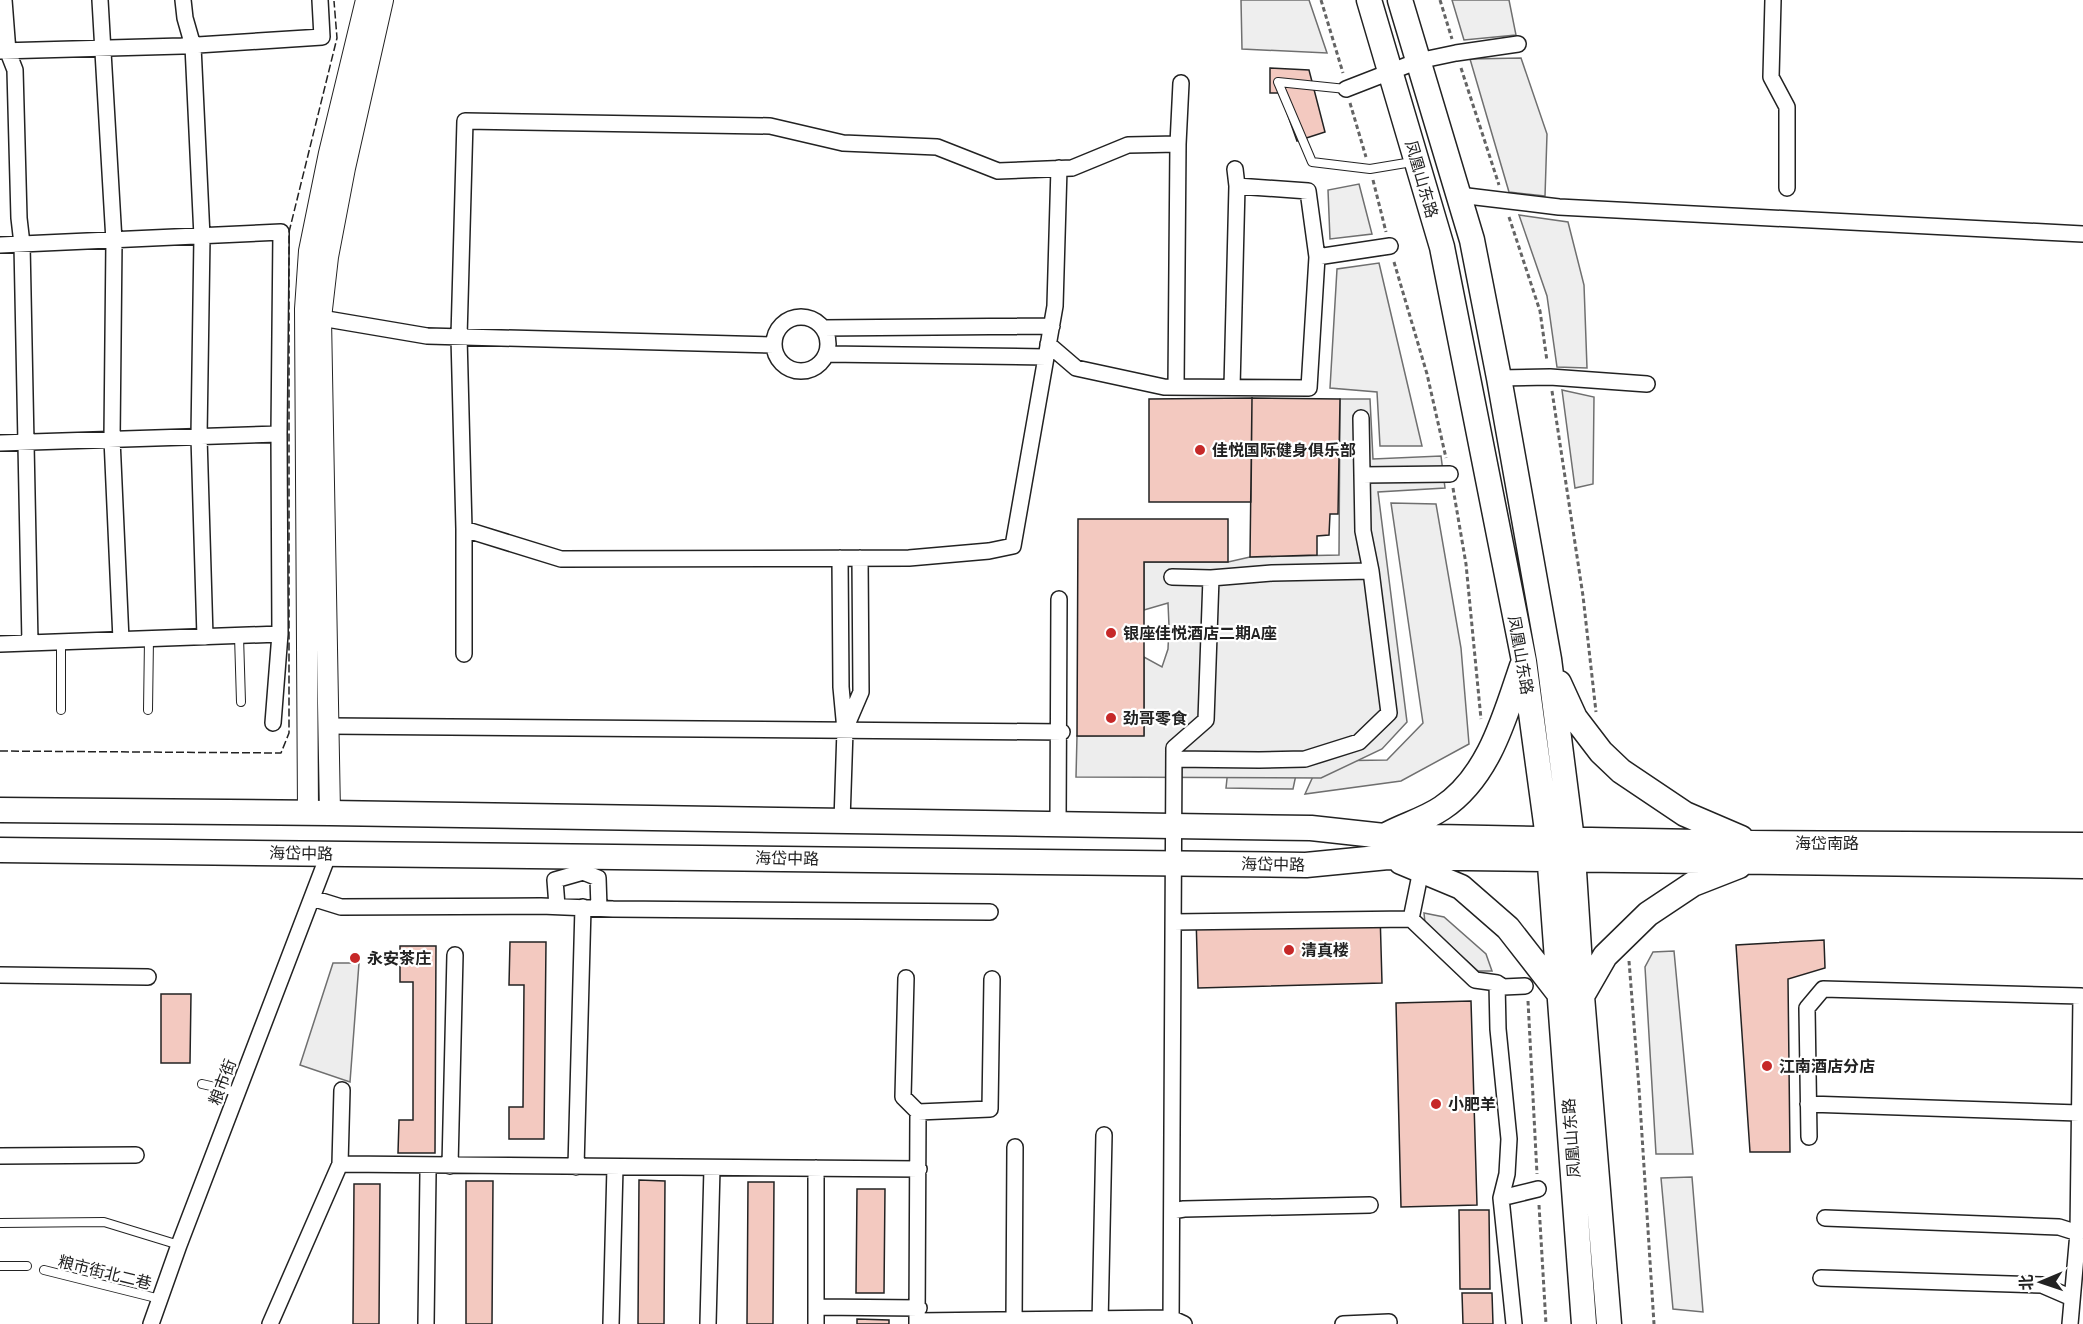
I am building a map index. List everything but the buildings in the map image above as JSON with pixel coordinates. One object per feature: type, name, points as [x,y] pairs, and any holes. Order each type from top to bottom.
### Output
[{"type":"main road","name":"凤凰山东路","points":[[1369,0],[1442,247],[1561,849]]},
{"type":"main road","name":"凤凰山东路","points":[[1400,0],[1472,240],[1500,378],[1549,659],[1571,996],[1584,1324]]},
{"type":"main road","points":[[1549,659],[1575,718],[1600,752],[1621,771],[1685,814],[1750,852]]},
{"type":"main road","points":[[1524,661],[1498,735],[1470,784],[1442,808],[1386,846],[1421,870],[1461,887],[1508,928],[1571,996],[1626,933],[1648,914],[1693,884],[1750,852]]},
{"type":"main road","name":"海岱中路","points":[[0,810],[1311,828],[1386,846],[1561,849]]},
{"type":"main road","name":"海岱南路","points":[[1750,852],[2083,845]]},
{"type":"main road","name":"海岱中路","points":[[0,850],[329,853],[584,864],[1173,862],[1306,865],[1386,846]]},
{"type":"main road","name":"海岱南路","points":[[1561,849],[1750,852],[2083,866]]},
{"type":"main road","name":"凤凰山东路","points":[[1571,996],[1609,1324]]},
{"type":"street","points":[[4,0],[4,51],[15,70],[19,218],[22,244],[30,643]]},
{"type":"street","points":[[100,0],[114,241],[112,439],[121,640]]},
{"type":"street","points":[[183,0],[185,18],[193,46],[202,237],[199,437],[205,637]]},
{"type":"street","points":[[4,51],[193,46],[322,37],[320,0]]},
{"type":"street","points":[[319,813],[305,309],[309,250],[329,153],[366,0]]},
{"type":"street","points":[[319,813],[329,726],[321,318],[334,223],[383,0]]},
{"type":"street","points":[[1773,0],[1771,77],[1787,107],[1787,188]]},
{"type":"street","points":[[1346,89],[1418,61],[1518,44]]},
{"type":"street","points":[[1176,387],[1178,144],[1181,83]]},
{"type":"street","points":[[464,654],[464,529],[459,337],[465,121],[770,126],[843,143],[937,147],[998,171],[1072,168],[1128,145],[1178,144]]},
{"type":"street","points":[[464,529],[561,559],[921,557],[989,551],[1013,546],[1055,306],[1059,168]]},
{"type":"street","points":[[1232,387],[1237,186],[1235,170]]},
{"type":"street","points":[[826,354],[1047,351],[1076,368],[1164,387],[1309,388],[1317,257],[1308,191],[1237,186]]},
{"type":"street","points":[[1459,195],[1559,207],[2083,234]]},
{"type":"street","points":[[0,245],[281,232],[280,634],[273,723]]},
{"type":"street","points":[[1317,257],[1390,246]]},
{"type":"street","points":[[321,318],[426,336],[774,345]]},
{"type":"street","points":[[823,328],[828,345],[826,354],[814,368],[806,371],[796,370],[781,362],[774,345],[779,328],[792,318],[809,318],[823,328],[1052,326]]},
{"type":"street","points":[[1500,378],[1550,377],[1647,384]]},
{"type":"street","points":[[1174,759],[1305,759],[1359,742],[1389,712],[1371,571],[1363,531],[1361,418]]},
{"type":"street","points":[[0,442],[279,434]]},
{"type":"street","points":[[1362,475],[1450,474]]},
{"type":"street","points":[[840,558],[841,687],[845,730],[842,822]]},
{"type":"street","points":[[845,730],[861,692],[860,558]]},
{"type":"street","points":[[1172,577],[1211,578],[1272,573],[1371,571]]},
{"type":"street","points":[[816,1307],[918,1318],[1014,1322],[1175,1322],[1172,1210],[1174,748],[1206,720],[1211,578]]},
{"type":"street","points":[[1058,824],[1059,599]]},
{"type":"street","points":[[0,644],[280,634]]},
{"type":"street","points":[[329,726],[1062,732]]},
{"type":"street","name":"粮市街","points":[[151,1324],[329,853]]},
{"type":"street","points":[[557,906],[555,880],[584,864],[598,878],[599,908]]},
{"type":"street","points":[[1411,919],[1421,870]]},
{"type":"street","points":[[312,898],[341,907],[557,906],[990,912]]},
{"type":"street","points":[[576,1167],[583,907]]},
{"type":"street","points":[[1173,922],[1411,919],[1475,980],[1497,983],[1503,987],[1525,986]]},
{"type":"street","points":[[450,1166],[455,955]]},
{"type":"street","points":[[0,975],[148,977]]},
{"type":"street","points":[[906,978],[903,1097],[918,1112],[918,1318]]},
{"type":"street","points":[[918,1112],[990,1109],[992,979]]},
{"type":"street","points":[[1497,983],[1498,1029],[1509,1139],[1507,1174],[1501,1198],[1514,1324]]},
{"type":"street","points":[[1809,1137],[1807,1008],[1823,988],[2081,996],[2078,1233],[2070,1324]]},
{"type":"street","points":[[270,1324],[340,1164],[342,1090]]},
{"type":"street","points":[[1808,1104],[2079,1113]]},
{"type":"street","points":[[1100,1321],[1104,1135]]},
{"type":"street","points":[[1014,1322],[1015,1147]]},
{"type":"street","points":[[0,1156],[136,1155]]},
{"type":"street","points":[[340,1164],[919,1168]]},
{"type":"street","points":[[611,1324],[615,1167]]},
{"type":"street","points":[[708,1324],[712,1168]]},
{"type":"street","points":[[816,1168],[816,1324]]},
{"type":"street","points":[[426,1324],[428,1173]]},
{"type":"street","points":[[1501,1198],[1538,1189]]},
{"type":"street","points":[[1172,1210],[1370,1205]]},
{"type":"street","points":[[1825,1218],[2059,1227],[2078,1233]]},
{"type":"street","points":[[1821,1278],[2042,1285],[2072,1298]]},
{"type":"street","points":[[1343,1324],[1389,1322]]},
{"type":"lane","points":[[1346,89],[1278,82],[1312,162],[1370,169],[1417,162]]},
{"type":"lane","points":[[239,636],[242,702]]},
{"type":"lane","points":[[148,710],[149,639]]},
{"type":"lane","points":[[61,642],[61,710]]},
{"type":"lane","points":[[202,1084],[237,1092]]},
{"type":"lane","points":[[0,1223],[104,1222],[179,1245]]},
{"type":"lane","points":[[0,1266],[27,1266]]},
{"type":"lane","name":"粮市街北二巷","points":[[44,1270],[160,1299]]},
{"type":"path","points":[[1321,0],[1343,71],[1346,89],[1427,374],[1450,474],[1466,564],[1481,723]]},
{"type":"path","points":[[1626,933],[1640,1088],[1654,1324]]},
{"type":"path","points":[[1525,986],[1528,1003],[1546,1324]]},
{"type":"shaded area","points":[[1241,0],[1309,0],[1327,53],[1242,49]]},
{"type":"shaded area","points":[[1452,0],[1509,0],[1516,35],[1464,40]]},
{"type":"shaded area","points":[[1521,58],[1547,134],[1545,196],[1509,192],[1470,59]]},
{"type":"shaded area","points":[[1359,184],[1372,234],[1330,239],[1328,190]]},
{"type":"shaded area","points":[[1519,215],[1568,222],[1584,285],[1587,368],[1557,367],[1547,296]]},
{"type":"shaded area","points":[[1379,263],[1422,446],[1380,446],[1377,392],[1330,388],[1337,269]]},
{"type":"shaded area","points":[[1562,390],[1594,397],[1593,484],[1575,488]]},
{"type":"shaded area","points":[[1340,399],[1370,399],[1373,459],[1441,456],[1445,488],[1378,492],[1407,722],[1382,749],[1321,778],[1076,777],[1077,736],[1144,735],[1144,657],[1162,667],[1168,649],[1169,626],[1168,603],[1144,610],[1144,562],[1228,562],[1250,557],[1339,555]]},
{"type":"shaded area","points":[[1391,503],[1436,504],[1461,648],[1469,744],[1401,781],[1305,794],[1320,761],[1387,760],[1423,723]]},
{"type":"shaded area","points":[[1228,769],[1297,770],[1293,789],[1226,788]]},
{"type":"shaded area","points":[[1424,913],[1444,917],[1486,954],[1492,971],[1478,971],[1425,923]]},
{"type":"shaded area","points":[[1674,951],[1693,1154],[1656,1154],[1645,967],[1653,952]]},
{"type":"shaded area","points":[[333,963],[359,963],[350,1082],[300,1065]]},
{"type":"shaded area","points":[[1692,1177],[1703,1312],[1673,1309],[1661,1178]]},
{"type":"fence","points":[[0,751],[281,753],[289,733],[289,232],[337,38],[334,1]]},
{"type":"place","name":"佳悦国际健身俱乐部","points":[[1200,450]]},
{"type":"place","name":"银座佳悦酒店二期A座","points":[[1111,633]]},
{"type":"place","name":"劲哥零食","points":[[1111,718]]},
{"type":"place","name":"清真楼","points":[[1289,950]]},
{"type":"place","name":"永安茶庄","points":[[355,958]]},
{"type":"place","name":"江南酒店分店","points":[[1767,1066]]},
{"type":"place","name":"小肥羊","points":[[1436,1104]]}]
